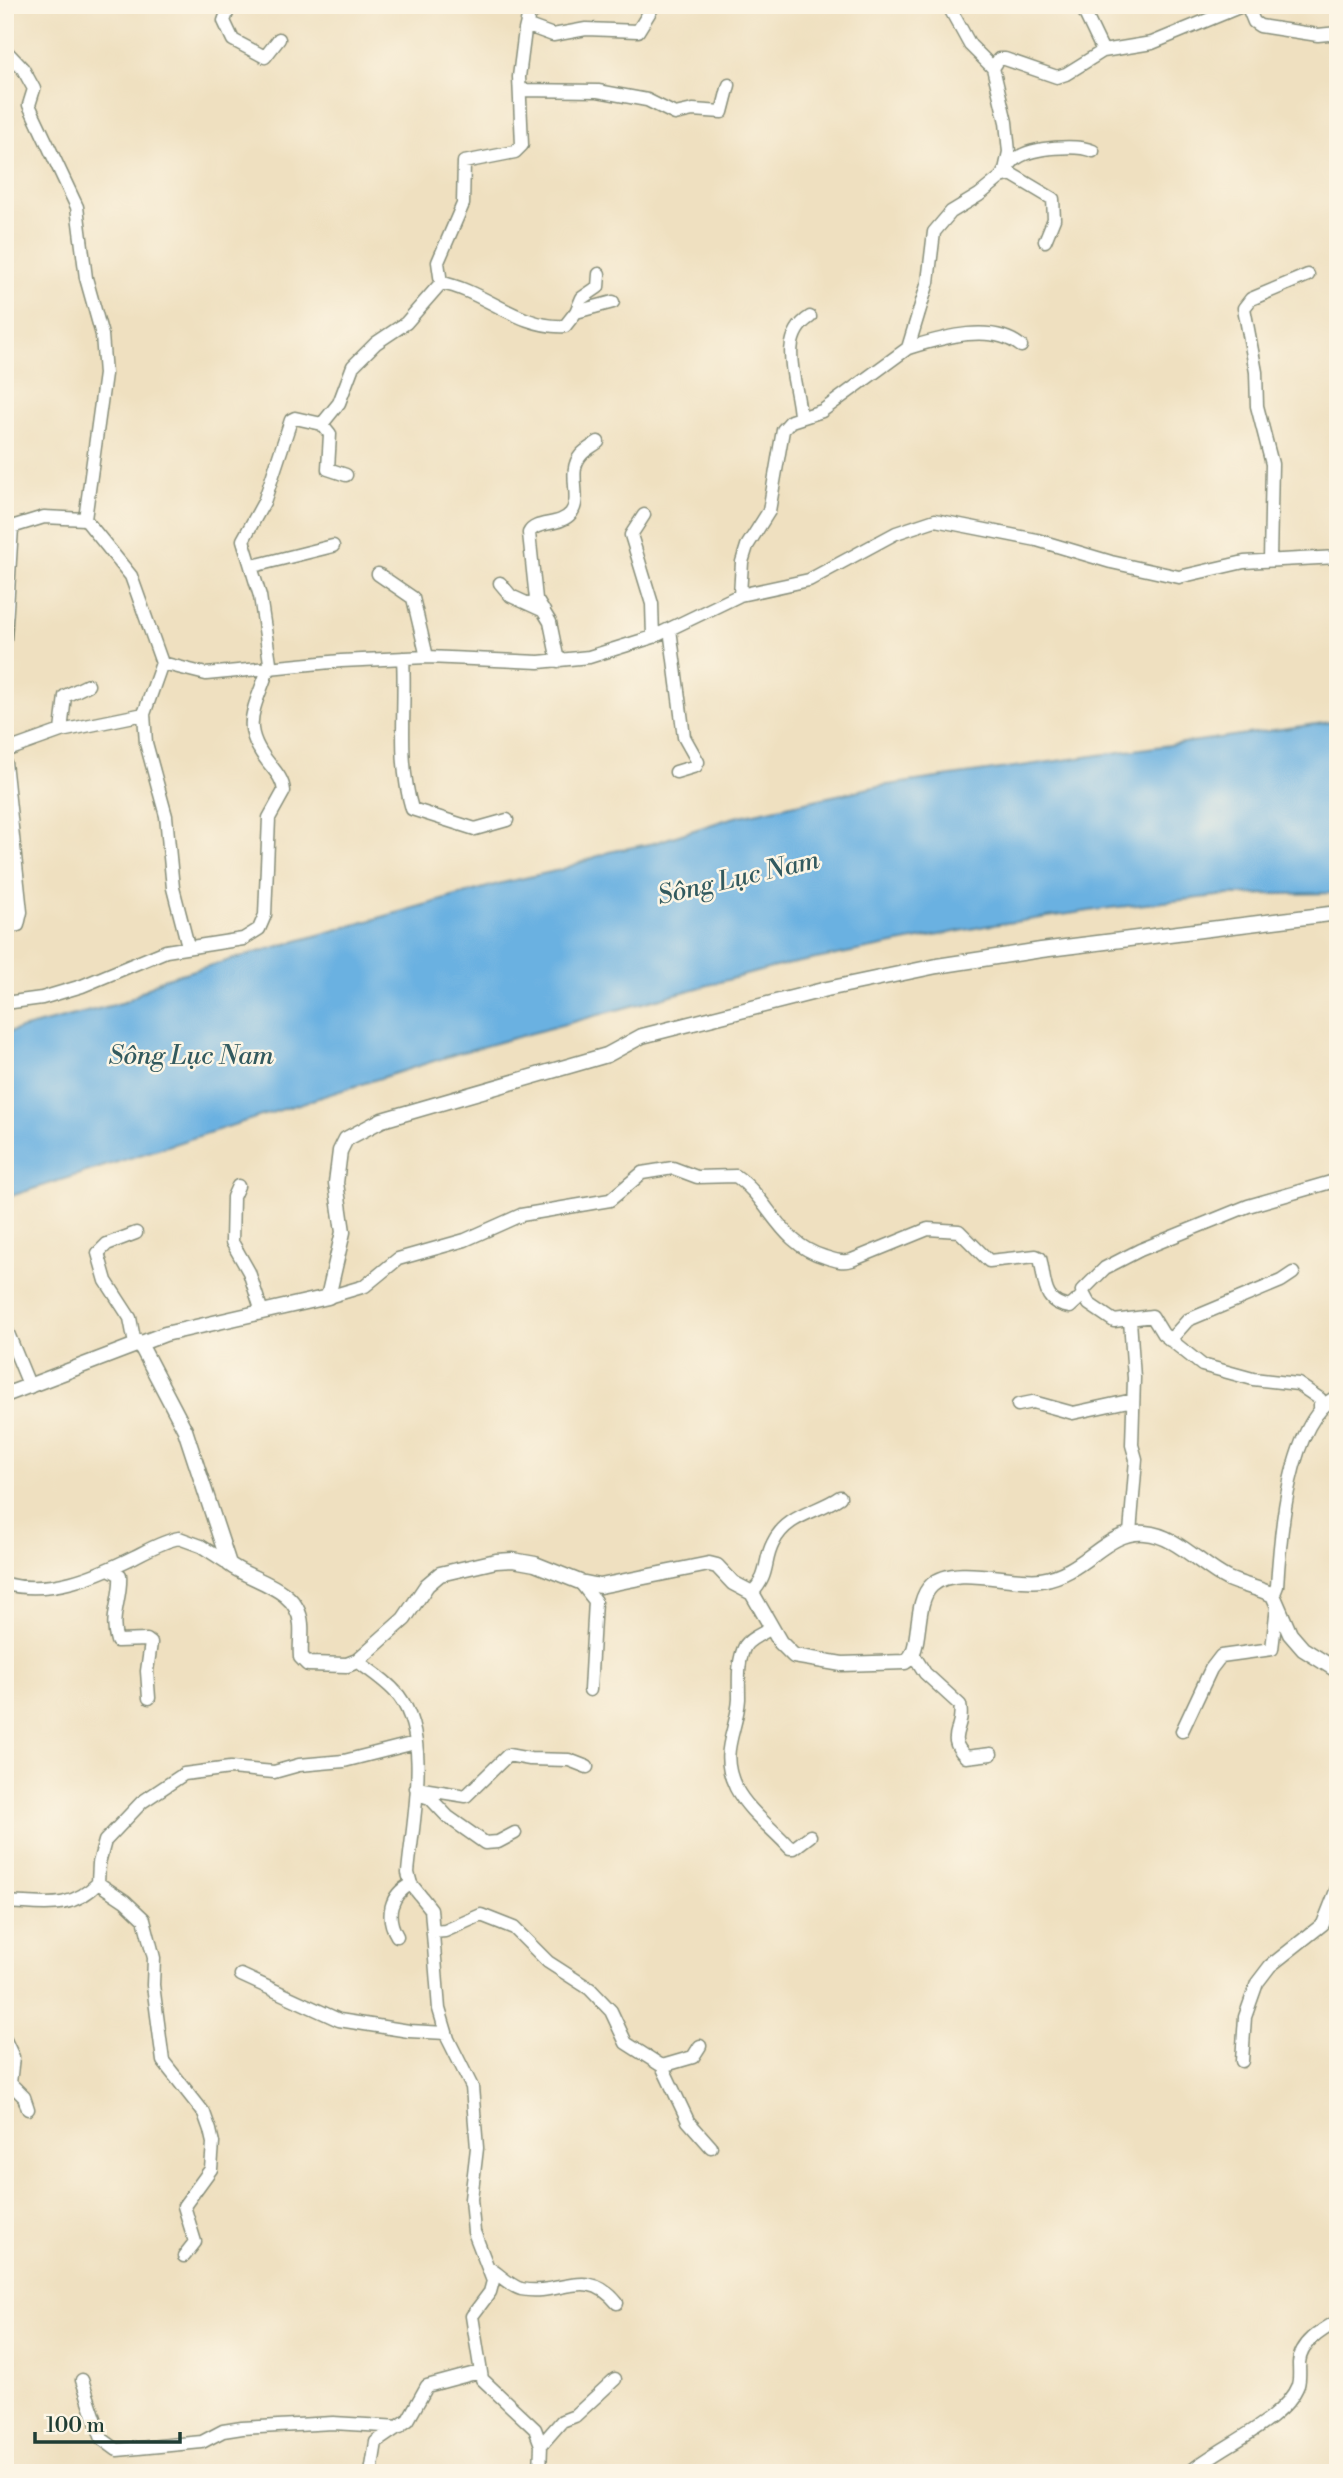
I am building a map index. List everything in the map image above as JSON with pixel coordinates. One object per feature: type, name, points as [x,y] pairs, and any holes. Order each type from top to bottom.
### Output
[{"type":"street","points":[[230,5],[224,21],[233,40],[265,57],[279,39]]},
{"type":"street","points":[[322,424],[340,403],[353,366],[376,343],[406,323],[441,282],[438,262],[463,204],[464,162],[520,150],[520,90],[525,30],[529,14],[547,5]]},
{"type":"street","points":[[525,30],[531,27],[553,35],[586,29],[638,31],[654,5]]},
{"type":"street","points":[[948,5],[970,46],[993,68],[1006,122],[1009,152],[1003,173]]},
{"type":"street","points":[[1081,5],[1102,51]]},
{"type":"street","points":[[993,68],[999,59],[1005,59],[1057,76],[1066,74],[1102,51],[1152,43],[1246,5],[1254,22],[1260,26],[1318,35],[1338,33]]},
{"type":"street","points":[[5,50],[30,80],[34,89],[30,105],[77,207],[86,278],[102,334],[105,374],[85,519],[131,576],[162,663],[144,714],[152,772],[166,816],[173,888],[188,946]]},
{"type":"street","points":[[520,90],[598,91],[646,100],[675,114],[693,110],[722,112],[726,109],[729,85]]},
{"type":"street","points":[[908,348],[928,282],[934,232],[951,212],[1003,173],[1017,157],[1037,151],[1084,147],[1093,151]]},
{"type":"street","points":[[1003,173],[1010,174],[1053,200],[1054,219],[1045,241]]},
{"type":"street","points":[[441,282],[526,319],[554,327],[565,326],[576,312],[582,298],[598,287],[599,274]]},
{"type":"street","points":[[1270,560],[1272,464],[1257,406],[1256,372],[1244,308],[1251,299],[1308,275]]},
{"type":"street","points":[[576,312],[613,302]]},
{"type":"street","points":[[800,417],[791,348],[799,326],[810,317]]},
{"type":"street","points":[[740,595],[742,562],[753,535],[769,511],[773,497],[783,430],[800,417],[822,411],[908,348],[944,338],[975,334],[1010,338],[1021,346]]},
{"type":"street","points":[[5,1003],[42,998],[82,986],[147,957],[188,946],[243,939],[263,922],[269,818],[284,791],[282,779],[255,746],[251,736],[252,720],[269,669],[253,565],[243,540],[264,502],[289,425],[295,418],[322,424],[330,434],[328,469],[346,475]]},
{"type":"street","points":[[558,661],[550,622],[534,588],[530,530],[565,520],[573,510],[577,463],[580,456],[598,442]]},
{"type":"street","points":[[644,515],[631,535],[652,604],[653,637]]},
{"type":"street","points":[[5,641],[9,528],[44,517],[85,519]]},
{"type":"street","points":[[162,663],[205,674],[427,657],[558,661],[613,651],[653,637],[740,595],[809,580],[896,533],[935,520],[1037,540],[1111,562],[1179,577],[1244,562],[1338,556]]},
{"type":"street","points":[[253,565],[333,546]]},
{"type":"street","points":[[378,574],[413,598],[427,657]]},
{"type":"street","points":[[500,583],[511,596],[544,611]]},
{"type":"street","points":[[670,629],[684,737],[698,762],[696,766],[676,772]]},
{"type":"street","points":[[403,658],[405,701],[401,735],[412,809],[475,829],[507,820]]},
{"type":"street","points":[[61,731],[65,696],[88,685]]},
{"type":"street","points":[[5,751],[61,731],[144,714]]},
{"type":"street","points":[[5,762],[21,912],[19,925],[5,927]]},
{"type":"street","points":[[328,1297],[343,1232],[336,1183],[340,1151],[346,1139],[382,1120],[607,1055],[642,1035],[827,989],[937,966],[1041,950],[1338,913]]},
{"type":"street","points":[[5,1395],[137,1343],[365,1286],[398,1258],[411,1253],[466,1240],[521,1215],[610,1200],[642,1173],[673,1168],[696,1177],[736,1176],[804,1251],[827,1258],[845,1262],[852,1260],[928,1229],[959,1231],[989,1261],[1036,1256],[1040,1258],[1046,1294],[1054,1303],[1070,1307],[1082,1296],[1090,1279],[1140,1250],[1248,1206],[1338,1180]]},
{"type":"street","points":[[238,1186],[233,1197],[232,1242],[249,1272],[262,1312]]},
{"type":"street","points":[[136,1233],[107,1244],[98,1253],[106,1281],[130,1318],[137,1343],[197,1459],[229,1564]]},
{"type":"street","points":[[1170,1340],[1188,1320],[1281,1281],[1293,1273]]},
{"type":"street","points":[[1082,1296],[1108,1318],[1130,1320],[1152,1316],[1170,1340],[1202,1365],[1253,1380],[1298,1384],[1320,1399],[1321,1407]]},
{"type":"street","points":[[1130,1320],[1132,1445],[1136,1468],[1130,1533]]},
{"type":"street","points":[[5,1326],[30,1387]]},
{"type":"street","points":[[1182,1731],[1211,1669],[1220,1656],[1272,1649],[1286,1495],[1307,1434],[1321,1407],[1337,1394]]},
{"type":"street","points":[[1018,1405],[1032,1402],[1073,1413],[1133,1400]]},
{"type":"street","points":[[752,1593],[766,1574],[772,1544],[785,1525],[840,1497]]},
{"type":"street","points":[[5,1584],[46,1589],[109,1569],[179,1538],[201,1546],[229,1564],[270,1584],[296,1608],[302,1625],[303,1661],[324,1666],[357,1661],[404,1619],[427,1585],[440,1574],[472,1569],[496,1561],[513,1560],[535,1564],[580,1582],[600,1586],[702,1563],[717,1566],[733,1583],[752,1593],[789,1652],[805,1660],[842,1664],[905,1662],[913,1654],[919,1612],[926,1591],[938,1581],[954,1576],[1042,1580],[1077,1567],[1118,1536],[1147,1533],[1162,1538],[1228,1578],[1275,1601],[1290,1634],[1303,1648],[1338,1671]]},
{"type":"street","points":[[109,1569],[120,1575],[121,1590],[115,1611],[117,1641],[147,1640],[150,1643],[147,1671],[149,1698]]},
{"type":"street","points":[[580,1582],[595,1601],[590,1690]]},
{"type":"street","points":[[772,1628],[746,1644],[744,1649],[738,1701],[729,1737],[729,1762],[737,1790],[790,1848],[810,1836]]},
{"type":"street","points":[[913,1654],[925,1673],[960,1706],[961,1720],[954,1738],[955,1745],[966,1757],[991,1754]]},
{"type":"street","points":[[357,1661],[400,1698],[413,1725],[416,1791],[408,1873],[411,1884],[431,1909],[439,2009],[446,2033],[472,2087],[477,2148],[471,2199],[474,2232],[489,2268],[492,2287],[472,2316],[479,2372],[487,2386],[531,2423],[541,2445],[540,2473]]},
{"type":"street","points":[[5,1902],[70,1903],[84,1896],[98,1883],[99,1863],[105,1841],[142,1802],[184,1774],[230,1768],[274,1772],[299,1765],[344,1761],[415,1743]]},
{"type":"street","points":[[416,1791],[466,1796],[508,1755],[530,1759],[569,1760],[587,1767]]},
{"type":"street","points":[[416,1791],[430,1798],[448,1817],[485,1843],[492,1844],[516,1833]]},
{"type":"street","points":[[98,1883],[125,1901],[144,1919],[154,1958],[153,1985],[163,2061],[204,2113],[214,2143],[211,2169],[184,2201],[184,2213],[194,2242],[184,2256]]},
{"type":"street","points":[[397,1936],[390,1922],[390,1911],[396,1896],[411,1884]]},
{"type":"street","points":[[1242,2061],[1245,2017],[1257,1983],[1270,1966],[1323,1924],[1338,1886]]},
{"type":"street","points":[[433,1932],[445,1931],[481,1915],[514,1928],[548,1962],[590,1989],[611,2011],[626,2043],[662,2066],[688,2121],[711,2147]]},
{"type":"street","points":[[241,1975],[339,2020],[446,2033]]},
{"type":"street","points":[[5,2040],[13,2057],[10,2083],[24,2097],[28,2109]]},
{"type":"street","points":[[662,2066],[693,2057],[700,2046]]},
{"type":"street","points":[[489,2268],[520,2289],[553,2288],[579,2283],[598,2285],[617,2303]]},
{"type":"street","points":[[1189,2473],[1239,2442],[1282,2405],[1298,2385],[1302,2351],[1309,2341],[1338,2321]]},
{"type":"street","points":[[370,2473],[376,2442],[408,2420],[427,2386],[479,2372]]},
{"type":"street","points":[[541,2445],[562,2421],[575,2416],[615,2379]]},
{"type":"street","points":[[82,2381],[102,2439],[117,2450],[202,2442],[228,2430],[277,2425],[332,2423],[400,2427]]},
{"type":"water","name":"Sông Lục Nam","points":[[1338,721],[1338,893],[1227,895],[1110,908],[986,926],[775,967],[459,1053],[5,1198],[5,1033],[125,1002],[163,979],[502,883],[560,870],[609,852],[654,843],[731,818],[874,787]]}]
